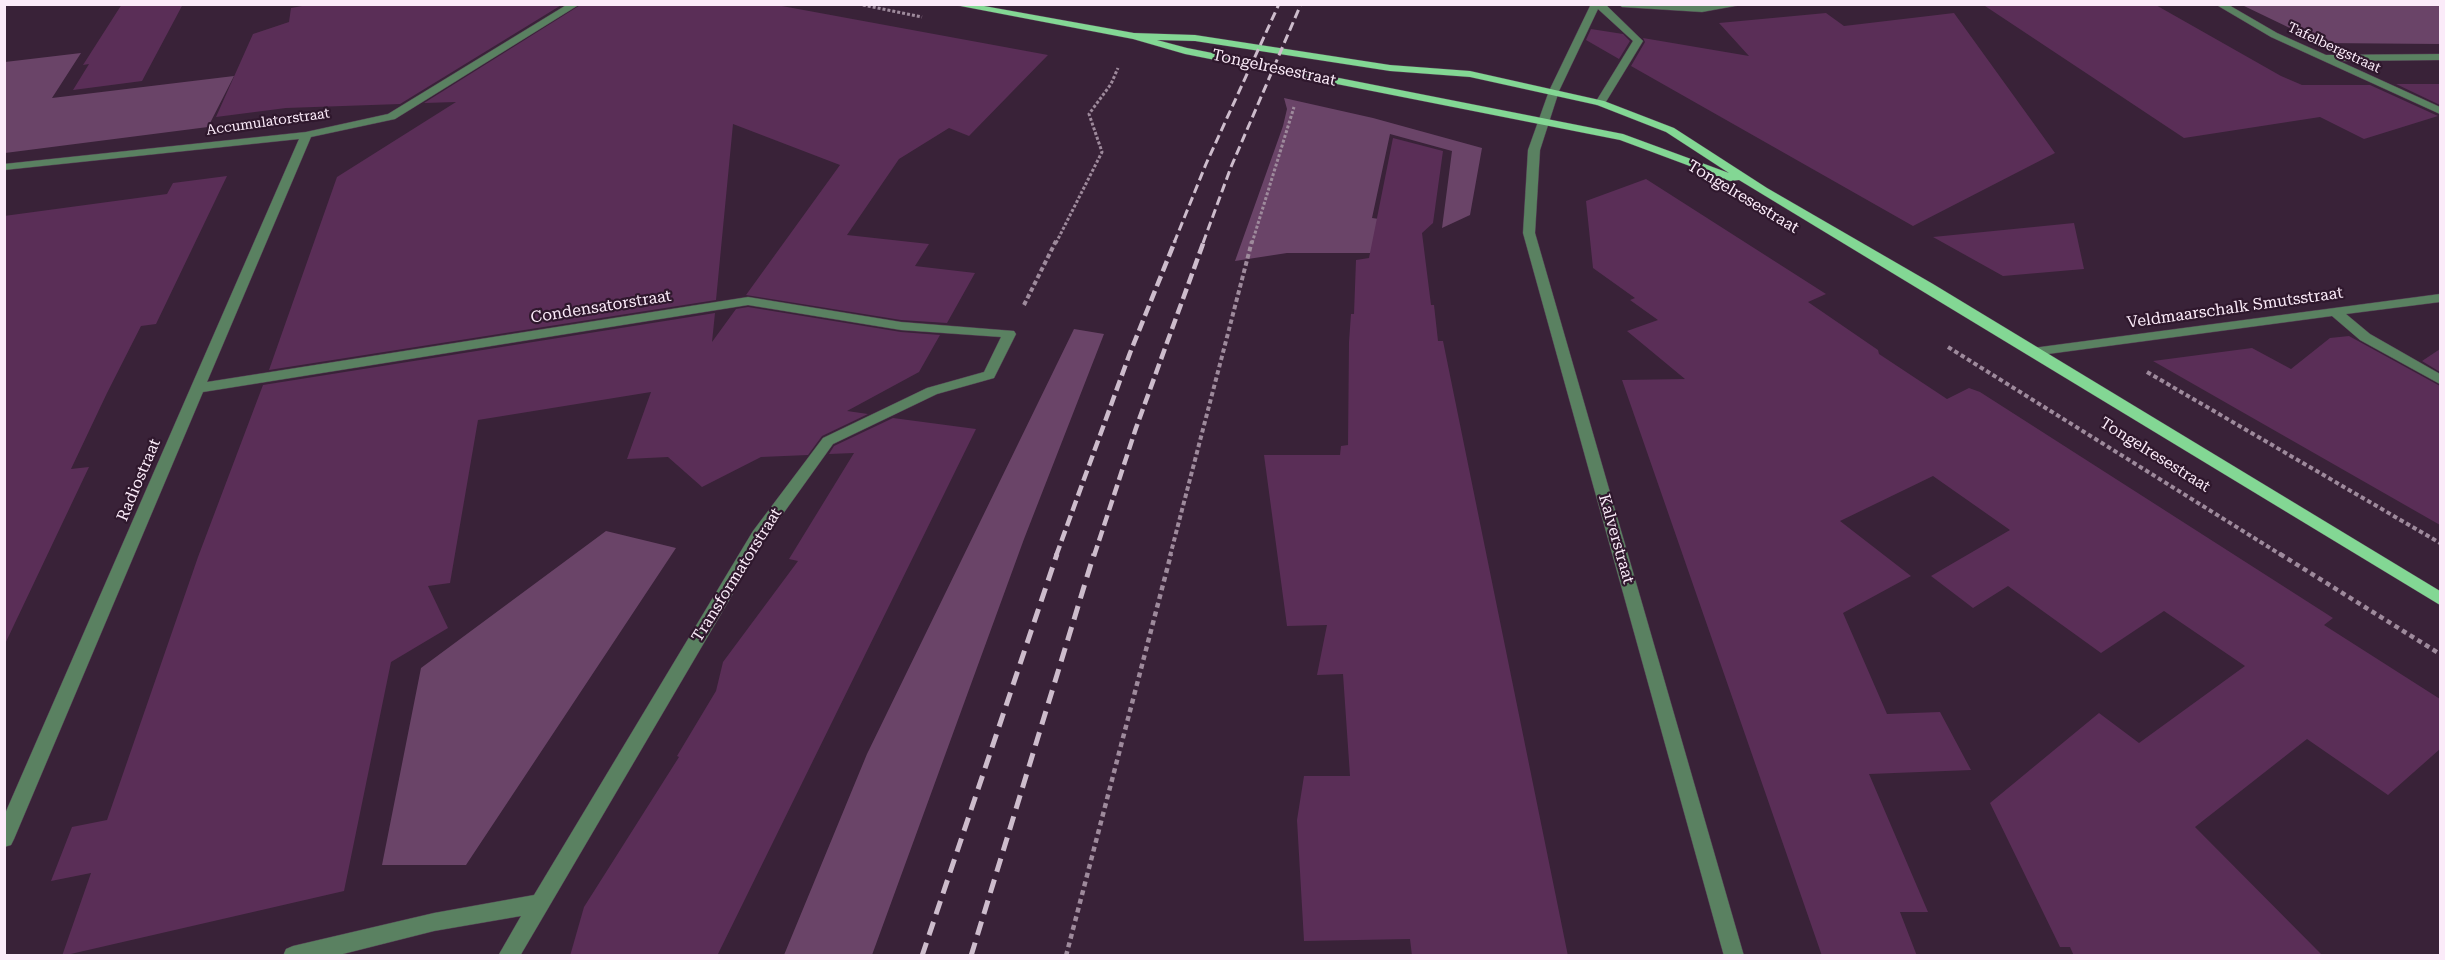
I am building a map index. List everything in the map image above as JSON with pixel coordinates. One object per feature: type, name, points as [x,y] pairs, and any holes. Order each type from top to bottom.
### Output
[{"type":"main road","name":"Tongelresestraat","points":[[954,4],[1134,36],[1185,51],[1545,120],[1623,138],[1762,190]]},
{"type":"main road","name":"Tongelresestraat","points":[[1134,36],[1195,38],[1390,68],[1470,74],[1600,103],[1670,130],[1762,190],[2440,599]]},
{"type":"street","name":"Accumulatorstraat","points":[[4,167],[306,135],[391,117],[576,4]]},
{"type":"street","name":"Kalverstraat","points":[[1598,4],[1554,91],[1534,150],[1529,233],[1734,956]]},
{"type":"street","points":[[1598,4],[1638,41],[1600,103]]},
{"type":"street","points":[[1623,4],[1702,9],[1742,4]]},
{"type":"street","name":"Tafelbergstraat","points":[[2219,4],[2322,58],[2440,111]]},
{"type":"street","points":[[2322,58],[2440,57]]},
{"type":"street","name":"Radiostraat","points":[[4,839],[306,135]]},
{"type":"street","name":"Veldmaarschalk Smutsstraat","points":[[2033,352],[2440,298]]},
{"type":"street","name":"Condensatorstraat","points":[[198,388],[748,300],[901,326],[1009,334]]},
{"type":"street","points":[[2335,312],[2365,337],[2440,380]]},
{"type":"street","name":"Transformatorstraat","points":[[508,956],[759,535],[828,441],[932,391],[989,375],[1009,334]]},
{"type":"street","points":[[293,956],[434,922],[540,903]]},
{"type":"path","points":[[858,4],[927,18]]},
{"type":"path","points":[[1009,334],[1102,152],[1089,114],[1111,84],[1119,66]]},
{"type":"path","points":[[1066,956],[1252,242],[1292,120],[1296,99]]},
{"type":"path","name":"Tongelresestraat","points":[[1948,347],[2440,654]]},
{"type":"shaded area","points":[[2242,5],[2440,5],[2440,44],[2321,43]]},
{"type":"shaded area","points":[[81,53],[52,98],[234,76],[208,127],[5,153],[5,62]]},
{"type":"shaded area","points":[[1284,98],[1373,118],[1482,148],[1470,215],[1442,228],[1452,151],[1390,134],[1372,218],[1386,220],[1373,253],[1287,253],[1235,261],[1283,126],[1287,109]]},
{"type":"shaded area","points":[[1074,329],[1104,334],[1024,539],[872,955],[784,955],[867,754]]},
{"type":"shaded area","points":[[606,531],[676,548],[466,865],[382,865],[421,668]]},
{"type":"building","points":[[122,4],[183,4],[142,81],[73,90],[89,64],[83,65]]},
{"type":"building","points":[[313,4],[563,4],[400,104],[286,108],[216,117],[253,34],[289,22],[291,8]]},
{"type":"building","points":[[582,4],[771,4],[1048,55],[969,136],[949,128],[899,159],[847,235],[929,244],[915,266],[975,273],[947,323],[901,320],[746,295],[840,165],[733,124],[716,300],[269,370],[337,177],[456,102],[424,103]]},
{"type":"building","points":[[1982,4],[2154,4],[2281,76],[2302,85],[2370,85],[2438,116],[2364,139],[2320,117],[2184,138]]},
{"type":"building","points":[[1826,13],[1844,26],[1954,13],[2055,153],[1913,226],[1631,66],[1645,42],[1643,38],[1749,56],[1719,23]]},
{"type":"building","points":[[1591,29],[1623,34],[1630,41],[1619,59],[1586,40]]},
{"type":"building","points":[[2396,84],[2440,84],[2440,105]]},
{"type":"building","points":[[1393,138],[1443,151],[1433,223],[1422,233],[1431,305],[1434,305],[1438,341],[1443,341],[1568,956],[1412,956],[1410,939],[1304,941],[1297,820],[1304,776],[1350,776],[1343,674],[1317,675],[1327,625],[1287,626],[1264,455],[1340,455],[1341,446],[1348,445],[1349,342],[1351,314],[1354,314],[1356,260],[1369,258]]},
{"type":"building","points":[[227,176],[156,324],[141,326],[107,393],[71,469],[89,467],[4,646],[4,216],[167,194],[173,183]]},
{"type":"building","points":[[1646,179],[1826,294],[1808,302],[1878,350],[1879,354],[1947,399],[1969,388],[1980,392],[2333,618],[2324,625],[2440,699],[2440,749],[2388,795],[2307,739],[2195,827],[2323,956],[2074,956],[2070,947],[2060,947],[1990,803],[2099,713],[2139,743],[2245,666],[2164,611],[2101,653],[2008,586],[1973,608],[1931,576],[2010,530],[1933,476],[1840,521],[1911,576],[1843,613],[1887,714],[1940,712],[1971,770],[1869,774],[1928,912],[1900,912],[1917,956],[1822,956],[1622,380],[1685,379],[1627,331],[1658,320],[1630,300],[1635,298],[1593,268],[1586,201]]},
{"type":"building","points":[[2074,223],[2084,269],[2003,276],[1933,237]]},
{"type":"building","points":[[748,307],[901,332],[940,335],[919,372],[847,411],[868,414],[822,436],[808,455],[761,457],[702,487],[668,457],[627,459],[651,392],[478,420],[450,583],[428,586],[448,628],[391,662],[344,891],[62,956],[91,873],[51,881],[72,827],[107,820],[198,557],[263,385],[715,313],[712,342],[736,309]]},
{"type":"building","points":[[2349,336],[2440,386],[2440,525],[2153,361],[2252,348],[2291,369],[2330,338]]},
{"type":"building","points":[[2440,349],[2440,372],[2422,361]]},
{"type":"building","points":[[893,418],[976,429],[717,956],[570,956],[584,907],[679,757],[677,756],[716,691],[723,662],[798,561],[789,559],[854,453],[829,454],[834,446]]},
{"type":"railway","points":[[1174,243],[1206,164],[1279,4]]},
{"type":"railway","points":[[1203,243],[1231,167],[1301,4]]},
{"type":"railway","points":[[1056,556],[1130,353],[1175,241]]},
{"type":"railway","points":[[1094,556],[1136,428],[1204,241]]},
{"type":"railway","points":[[922,956],[1057,554]]},
{"type":"railway","points":[[971,956],[1094,554]]}]
